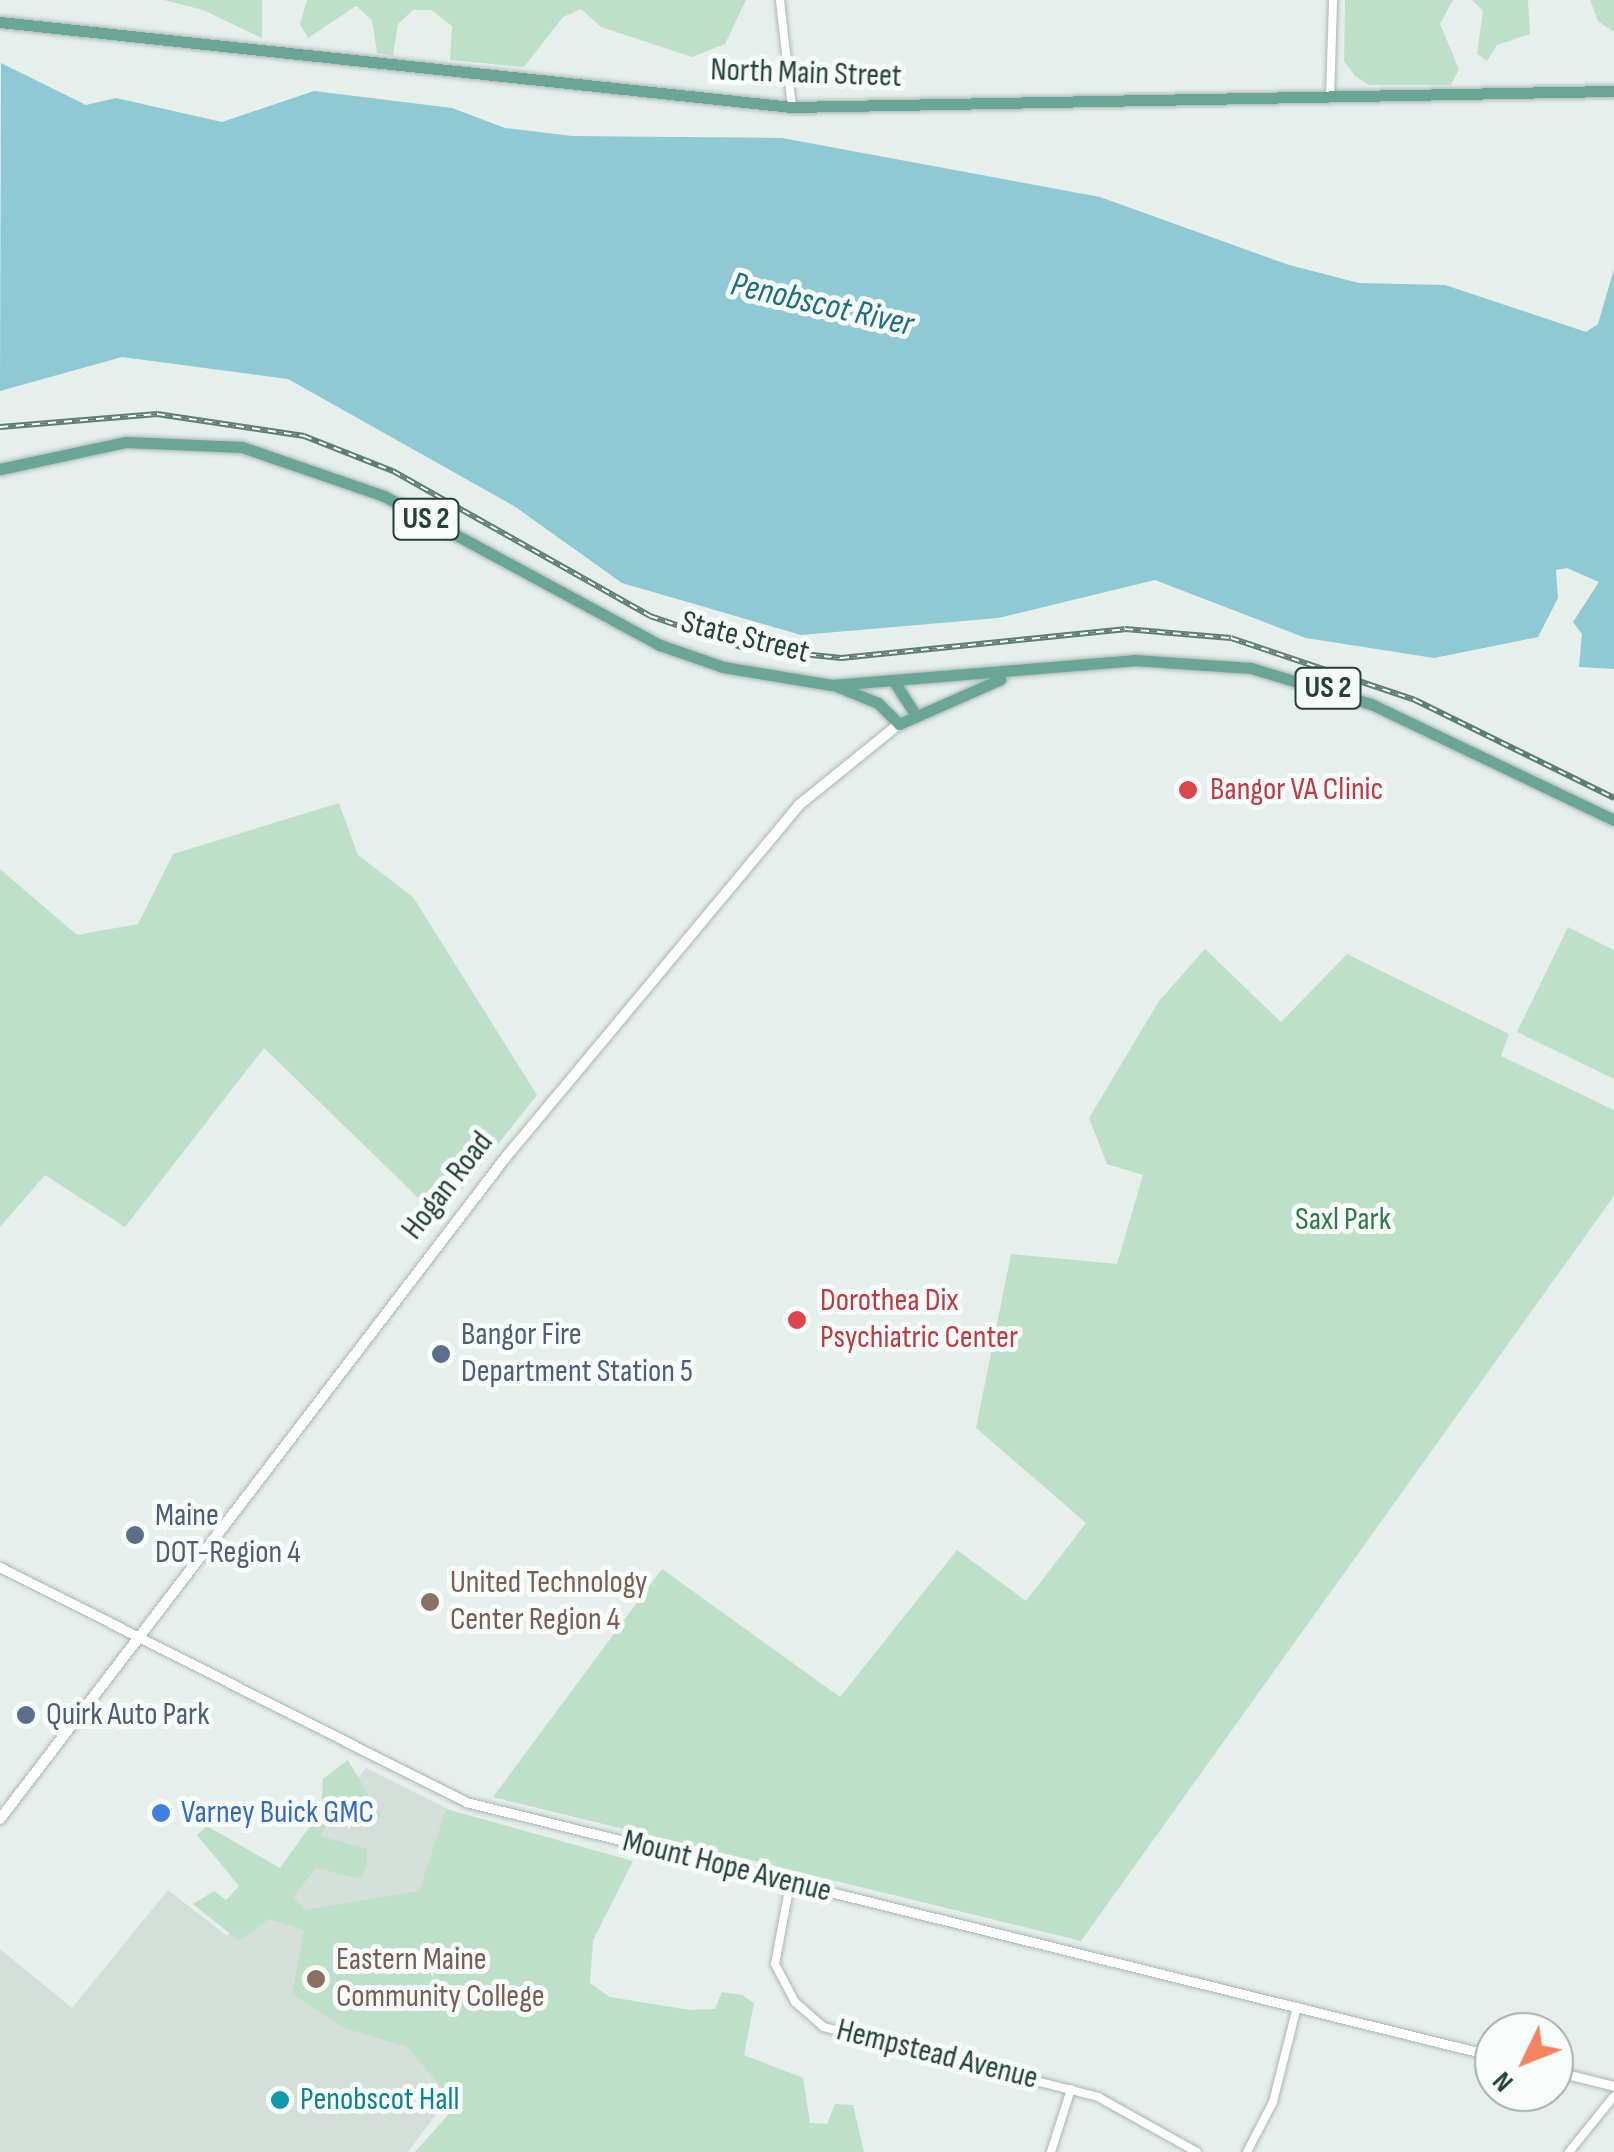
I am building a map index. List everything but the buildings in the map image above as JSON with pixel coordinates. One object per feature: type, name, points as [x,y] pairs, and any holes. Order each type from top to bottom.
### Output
[{"type":"main road","name":"North Main Street","points":[[0,22],[792,106],[1614,91]]},
{"type":"main road","name":"State Street","points":[[0,469],[147,440],[270,453],[384,496],[660,645],[766,678],[832,684],[1016,674],[1134,660],[1285,675],[1446,735],[1614,820]]},
{"type":"main road","name":"Hogan Road","points":[[0,1818],[140,1642],[518,1142],[799,805],[899,724],[1016,674]]},
{"type":"main road","points":[[893,680],[916,714]]},
{"type":"main road","points":[[832,684],[878,702],[899,724]]},
{"type":"street","points":[[780,0],[792,106]]},
{"type":"street","points":[[1330,97],[1332,0]]},
{"type":"street","name":"Mount Hope Avenue","points":[[0,1567],[140,1642],[466,1802],[1474,2051]]},
{"type":"street","name":"Hempstead Avenue","points":[[790,1884],[775,1964],[794,2002],[824,2028],[1071,2089],[1146,2116],[1198,2152]]},
{"type":"street","points":[[1247,2152],[1272,2102],[1297,2007]]},
{"type":"street","points":[[1574,2076],[1614,2086]]},
{"type":"street","points":[[1050,2152],[1071,2089]]},
{"type":"street","points":[[1569,2152],[1614,2096]]},
{"type":"shaded area","name":"Eastern Maine Community College","points":[[366,1768],[470,1820],[625,1859],[408,2152],[0,2152],[0,1949],[72,2008],[168,1890],[227,1936]]},
{"type":"green space","points":[[164,0],[262,0],[262,38],[203,10]]},
{"type":"green space","points":[[307,0],[746,0],[725,44],[692,57],[601,27],[581,9],[563,17],[524,67],[450,60],[452,26],[431,10],[413,10],[398,24],[393,56],[377,53],[372,20],[356,6],[308,38],[300,24]]},
{"type":"green space","points":[[1345,0],[1453,0],[1440,24],[1459,69],[1451,85],[1369,85],[1355,76],[1344,61]]},
{"type":"green space","points":[[1472,0],[1528,0],[1530,34],[1497,45],[1487,61],[1477,54],[1483,11]]},
{"type":"green space","points":[[1590,0],[1614,0],[1614,32],[1598,21]]},
{"type":"green space","points":[[339,803],[358,855],[413,897],[537,1095],[439,1218],[264,1048],[125,1227],[45,1175],[0,1227],[0,869],[77,935],[138,924],[173,854]]},
{"type":"green space","points":[[1568,927],[1614,950],[1614,1079],[1517,1032]]},
{"type":"green space","name":"Saxl Park","points":[[1205,949],[1281,1022],[1347,954],[1509,1034],[1501,1056],[1614,1110],[1614,1196],[1081,1941],[493,1797],[662,1569],[840,1697],[957,1550],[1026,1601],[1086,1523],[976,1428],[1011,1254],[1117,1264],[1143,1175],[1107,1164],[1089,1118],[1159,1001]]},
{"type":"green space","points":[[348,1760],[382,1818],[330,1819],[320,1836],[367,1849],[367,1865],[360,1879],[316,1868],[293,1897],[305,1910],[419,1891],[446,1809],[633,1861],[593,1940],[590,1983],[610,1997],[690,2010],[715,2009],[722,1992],[742,1995],[754,2003],[744,2055],[803,2078],[810,2123],[827,2124],[835,2104],[853,2105],[864,2152],[415,2152],[449,2114],[449,2096],[407,2047],[344,2028],[292,1994],[304,1930],[269,1919],[239,1941],[193,1904],[214,1891],[226,1900],[239,1886],[197,1835],[207,1826],[280,1868],[321,1811],[323,1779]]},
{"type":"water","name":"Penobscot River","points":[[1,63],[86,105],[116,98],[222,122],[314,91],[452,108],[505,128],[572,136],[782,138],[1100,197],[1289,265],[1359,283],[1445,285],[1586,332],[1598,324],[1614,269],[1614,669],[1579,667],[1582,634],[1573,622],[1599,582],[1567,568],[1556,570],[1558,598],[1538,637],[1434,658],[1306,638],[1155,580],[998,618],[801,635],[622,583],[514,506],[288,379],[122,357],[0,391]]},
{"type":"railway","points":[[0,427],[157,414],[304,436],[393,471],[650,616],[744,648],[841,658],[1125,629],[1231,638],[1415,700],[1614,798]]},
{"type":"place","name":"Bangor VA Clinic","points":[[1188,790]]},
{"type":"place","name":"Dorothea Dix Psychiatric Center","points":[[797,1320]]},
{"type":"place","name":"Bangor Fire Department Station 5","points":[[441,1354]]},
{"type":"place","name":"Maine DOT-Region 4","points":[[135,1535]]},
{"type":"place","name":"United Technology Center Region 4","points":[[430,1602]]},
{"type":"place","name":"Quirk Auto Park","points":[[26,1715]]},
{"type":"place","name":"Varney Buick GMC","points":[[161,1813]]},
{"type":"place","name":"Eastern Maine Community College","points":[[316,1979]]},
{"type":"place","name":"Penobscot Hall","points":[[280,2100]]}]
